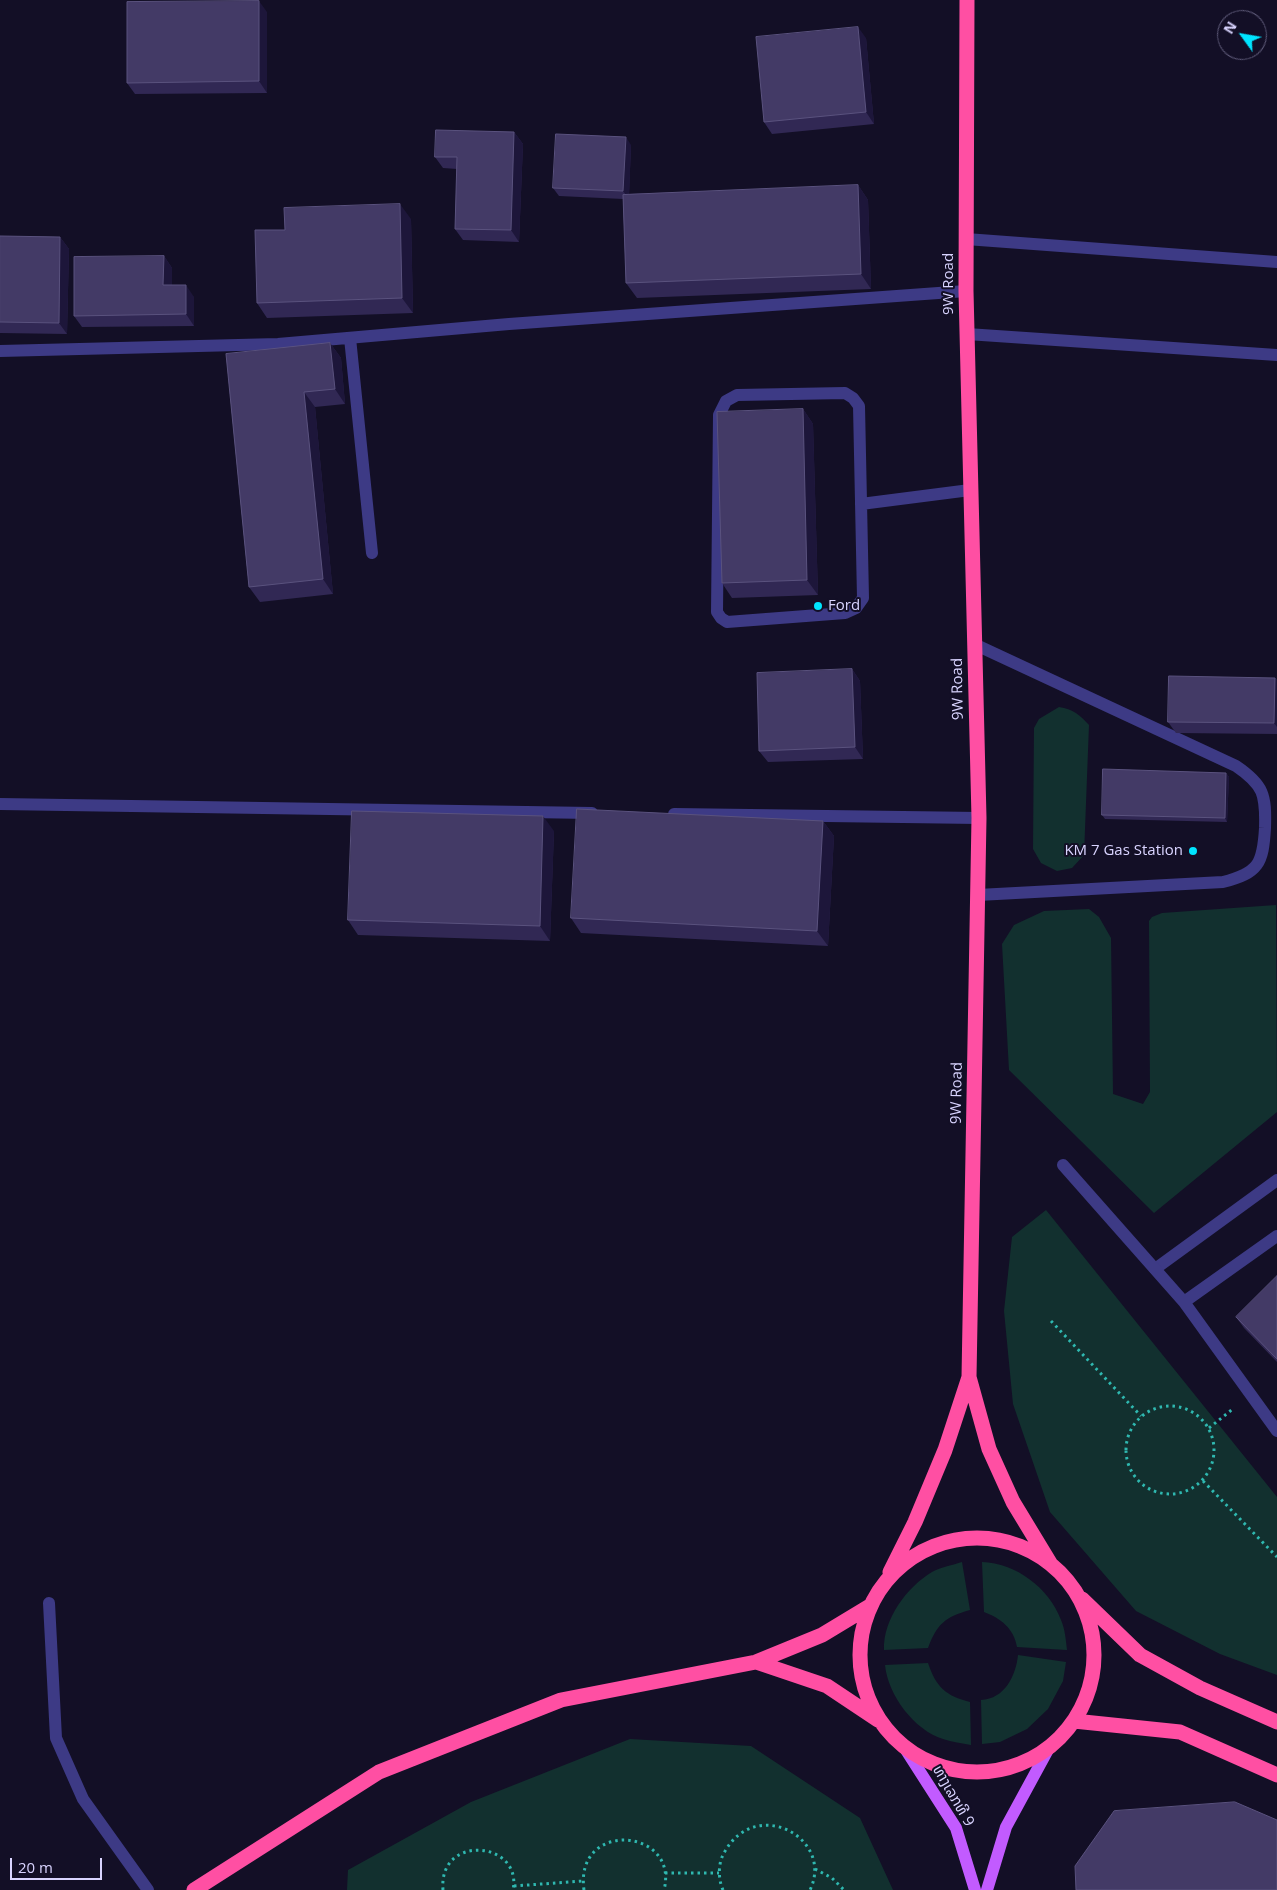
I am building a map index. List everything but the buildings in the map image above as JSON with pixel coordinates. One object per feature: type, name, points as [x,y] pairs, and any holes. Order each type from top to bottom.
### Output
[{"type":"highway","name":"9W Road","points":[[967,0],[966,291],[979,818],[969,1377]]},
{"type":"highway","points":[[969,1377],[989,1449],[1013,1502],[1050,1563],[1077,1594],[1140,1655],[1200,1688],[1277,1722]]},
{"type":"highway","points":[[878,1720],[863,1684],[860,1644],[870,1606],[885,1582],[915,1522],[945,1450],[969,1377]]},
{"type":"highway","points":[[885,1582],[913,1557],[946,1542],[955,1540],[982,1538],[1019,1545],[1050,1563]]},
{"type":"highway","points":[[756,1662],[827,1686],[878,1720],[906,1750],[940,1767],[978,1773],[1015,1766],[1049,1748],[1074,1721],[1089,1690],[1094,1658],[1090,1624],[1077,1594]]},
{"type":"highway","points":[[194,1890],[379,1772],[561,1700],[756,1662],[822,1635],[870,1606]]},
{"type":"highway","points":[[1074,1721],[1180,1732],[1277,1776]]},
{"type":"main road","points":[[987,1890],[1006,1828],[1049,1748]]},
{"type":"main road","name":"ທາງເລກທີ 9","points":[[906,1750],[956,1828],[976,1890]]},
{"type":"street","points":[[966,239],[1277,262]]},
{"type":"street","points":[[0,352],[278,344],[509,324],[966,291]]},
{"type":"street","points":[[967,334],[1277,355]]},
{"type":"street","points":[[350,338],[372,553]]},
{"type":"street","points":[[844,393],[853,398],[859,406],[861,504],[863,598],[856,608],[846,612],[727,622],[721,618],[717,612],[719,415],[726,401],[736,395],[844,393]]},
{"type":"street","points":[[861,504],[970,490]]},
{"type":"street","points":[[974,644],[1236,766],[1249,775],[1261,788],[1266,803],[1264,851],[1258,864],[1248,873],[1234,879],[1213,882],[978,895]]},
{"type":"street","points":[[0,804],[610,813]]},
{"type":"street","points":[[660,814],[979,818]]},
{"type":"street","points":[[1063,1165],[1184,1302],[1277,1431]]},
{"type":"street","points":[[1154,1269],[1277,1180]]},
{"type":"street","points":[[1184,1302],[1277,1236]]},
{"type":"street","points":[[49,1603],[56,1738],[83,1799],[148,1890]]},
{"type":"path","points":[[1051,1321],[1141,1416]]},
{"type":"path","points":[[1209,1428],[1250,1394]]},
{"type":"path","points":[[1170,1405],[1196,1414],[1209,1428],[1214,1443],[1213,1459],[1203,1481],[1190,1490],[1170,1495],[1156,1493],[1142,1485],[1131,1474],[1127,1464],[1125,1448],[1128,1434],[1141,1416],[1154,1409],[1170,1405]]},
{"type":"path","points":[[1203,1481],[1277,1557]]},
{"type":"path","points":[[723,1890],[719,1872],[721,1858],[729,1843],[741,1832],[756,1826],[773,1825],[789,1829],[802,1839],[810,1854],[814,1870],[810,1890]]},
{"type":"path","points":[[584,1890],[585,1867],[592,1855],[602,1846],[614,1840],[628,1839],[641,1842],[661,1860],[665,1873],[664,1890]]},
{"type":"path","points":[[443,1890],[442,1882],[452,1860],[462,1853],[474,1849],[486,1850],[498,1855],[506,1863],[512,1874],[513,1888],[583,1880]]},
{"type":"path","points":[[814,1870],[832,1878],[844,1890]]},
{"type":"path","points":[[665,1873],[719,1872]]},
{"type":"green space","points":[[1059,707],[1076,713],[1089,725],[1084,855],[1072,868],[1057,871],[1041,863],[1033,849],[1034,728],[1039,719]]},
{"type":"green space","points":[[1276,905],[1277,1112],[1154,1213],[1009,1070],[1002,944],[1014,925],[1044,911],[1089,909],[1099,917],[1111,938],[1113,1094],[1143,1104],[1150,1092],[1149,921],[1152,917],[1162,913]]},
{"type":"green space","points":[[1046,1210],[1277,1497],[1277,1675],[1220,1654],[1136,1611],[1050,1512],[1013,1404],[1004,1311],[1012,1237]]},
{"type":"green space","points":[[962,1562],[970,1610],[954,1616],[943,1623],[935,1633],[928,1648],[884,1650],[885,1638],[892,1616],[906,1595],[932,1572]]},
{"type":"green space","points":[[982,1562],[995,1563],[1019,1572],[1040,1588],[1056,1608],[1064,1631],[1067,1650],[1017,1647],[1013,1634],[1009,1629],[995,1617],[984,1612]]},
{"type":"green space","points":[[1018,1655],[1066,1662],[1063,1681],[1048,1709],[1027,1729],[1000,1742],[982,1744],[981,1700],[997,1695],[1008,1685],[1015,1670]]},
{"type":"green space","points":[[928,1663],[938,1684],[943,1689],[954,1697],[970,1702],[971,1745],[946,1740],[922,1728],[904,1710],[891,1688],[885,1665]]},
{"type":"green space","points":[[630,1739],[751,1746],[860,1818],[893,1890],[347,1890],[348,1870],[471,1802]]},
{"type":"place","name":"Ford","points":[[818,606]]},
{"type":"place","name":"KM 7 Gas Station","points":[[1193,851]]}]
